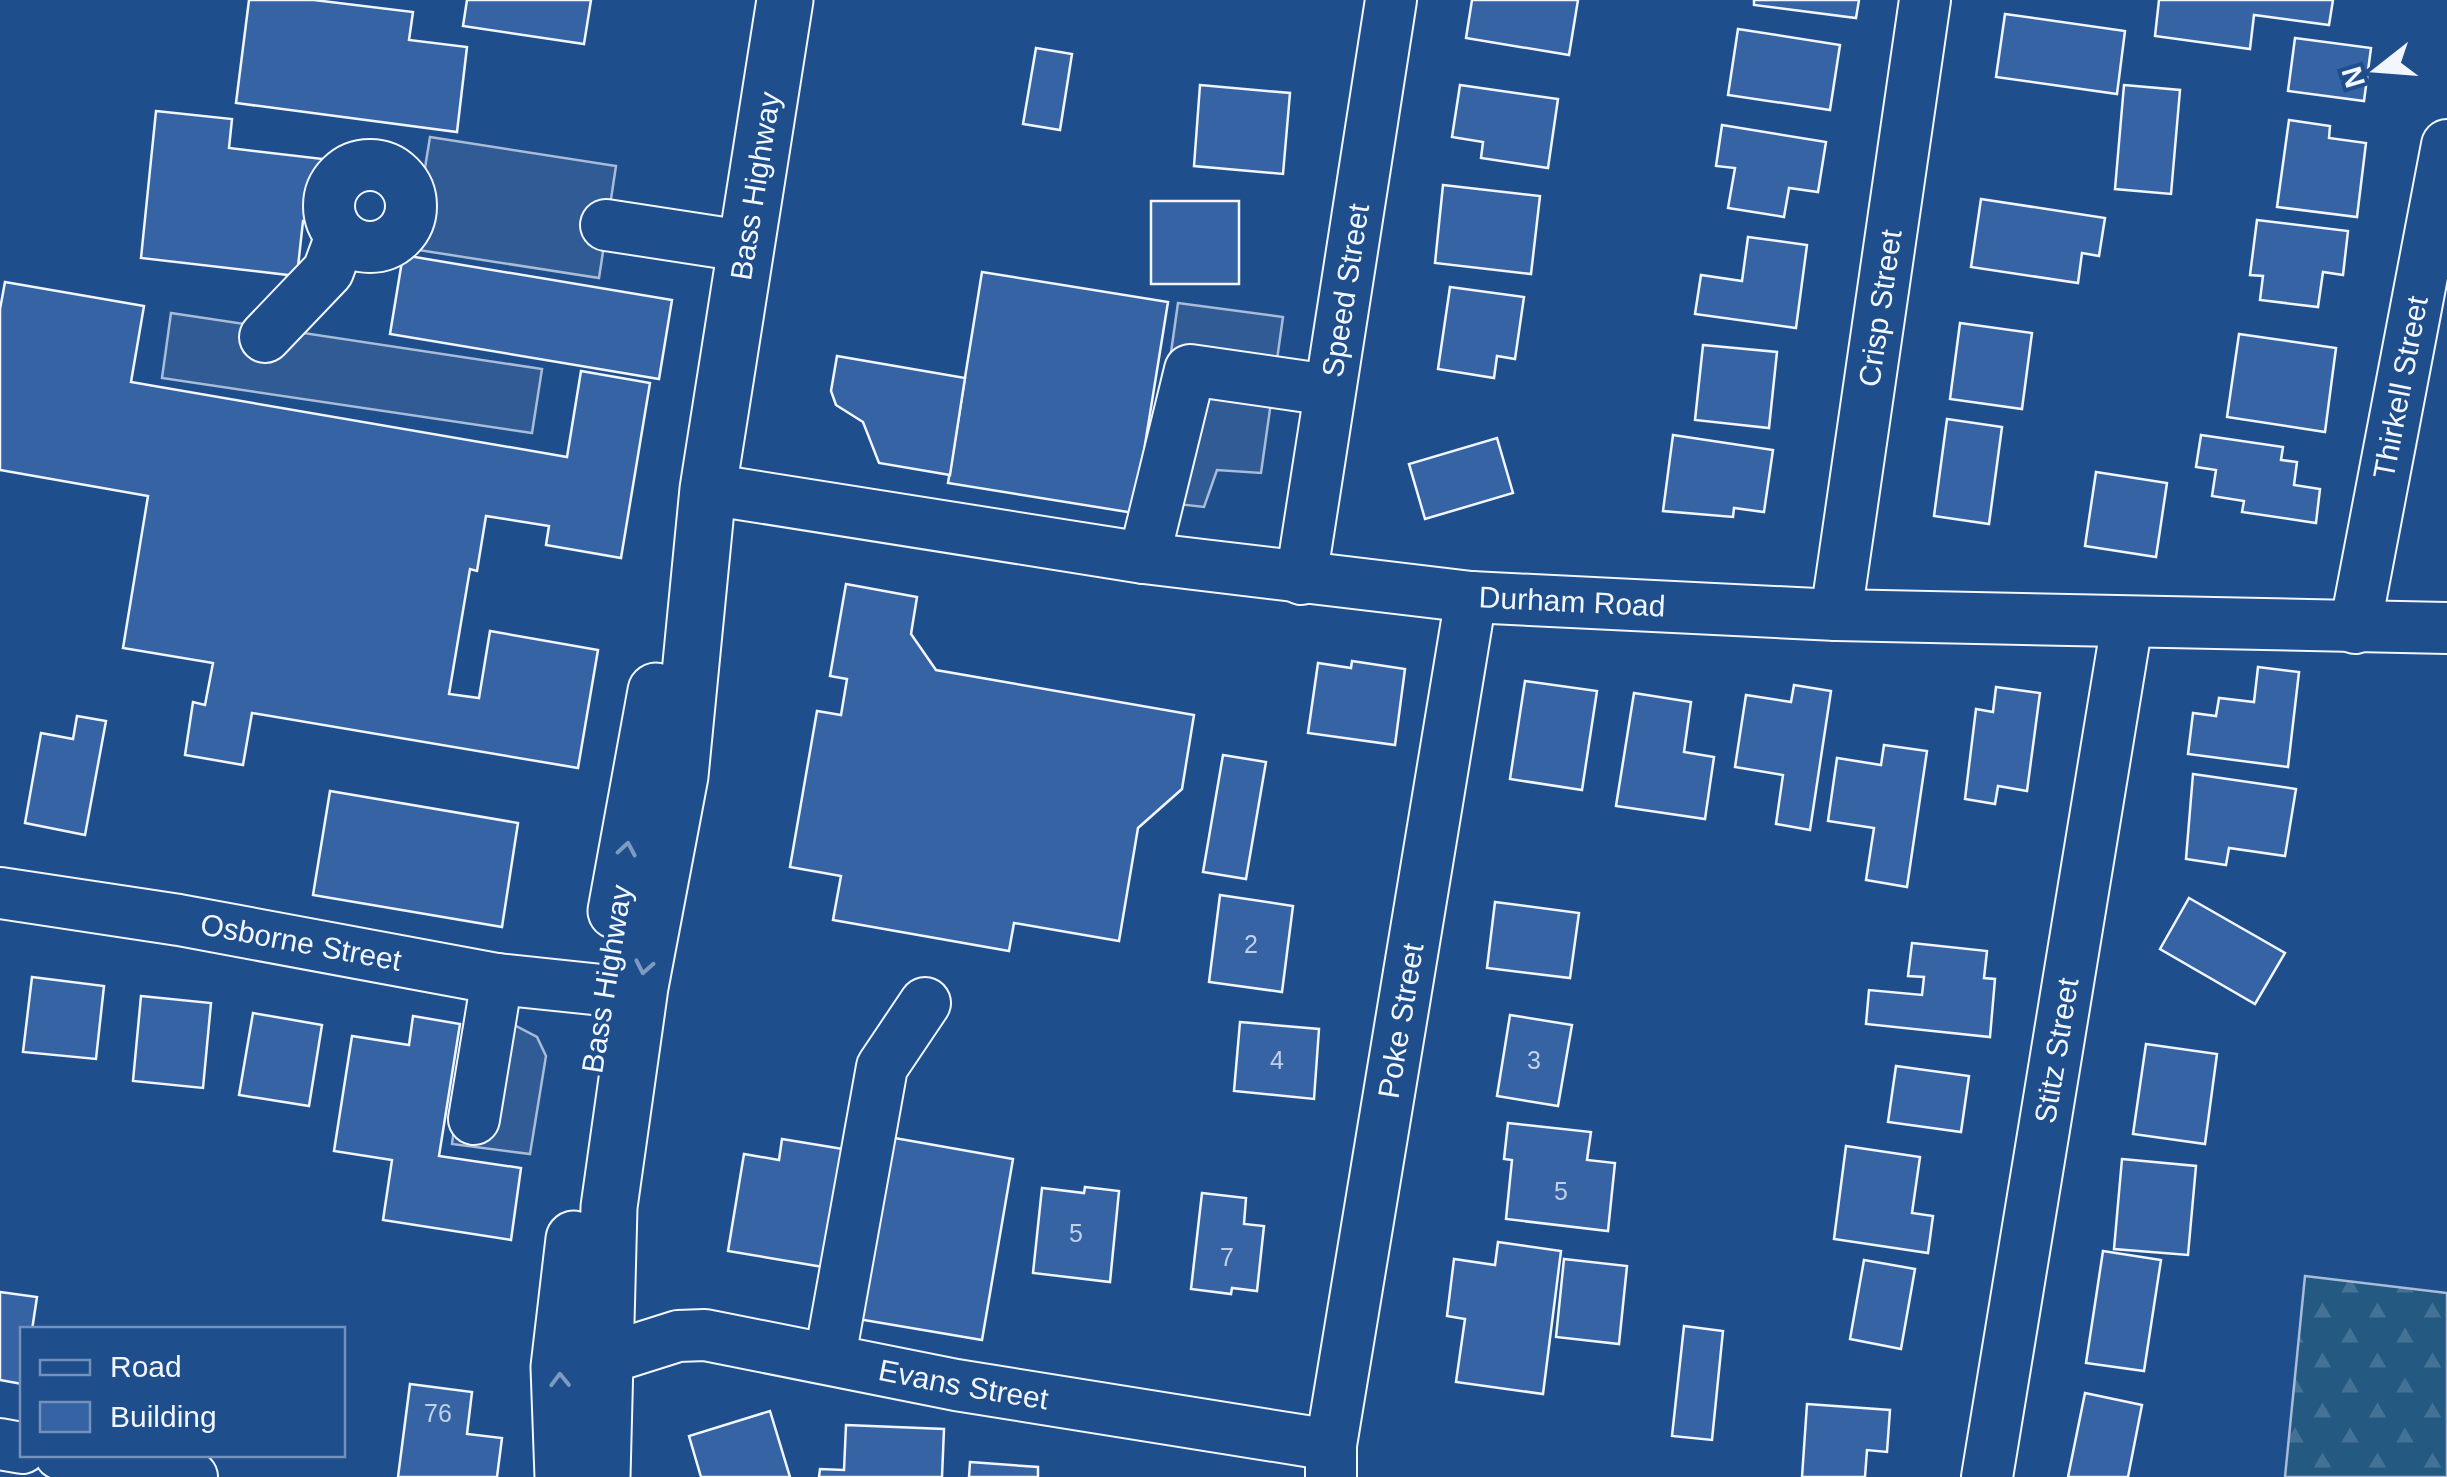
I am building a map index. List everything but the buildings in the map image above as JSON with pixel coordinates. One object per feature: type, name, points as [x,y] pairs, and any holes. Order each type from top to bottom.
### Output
[{"type":"highway","name":"Bass Highway","points":[[602,1477],[602,1360],[609,1207],[640,987],[680,776],[708,489],[743,246],[785,0]]},
{"type":"highway","name":"Bass Highway","points":[[563,1477],[559,1367],[602,990],[656,688],[708,489]]},
{"type":"street","name":"Speed Street","points":[[1300,579],[1390,0]]},
{"type":"street","name":"Crisp Street","points":[[1836,615],[1925,0]]},
{"type":"street","name":"Thirkell Street","points":[[2354,628],[2447,146]]},
{"type":"street","points":[[606,225],[743,246]]},
{"type":"street","points":[[265,337],[328,271],[341,236]]},
{"type":"street","points":[[1144,558],[1190,370],[1329,390]]},
{"type":"street","name":"Durham Road","points":[[708,489],[1144,558],[1471,597],[1836,615],[2447,628]]},
{"type":"street","name":"Poke Street","points":[[1331,1461],[1471,597]]},
{"type":"street","name":"Stitz Street","points":[[1987,1477],[2127,623]]},
{"type":"street","name":"Osborne Street","points":[[0,893],[179,920],[498,979],[602,990]]},
{"type":"street","points":[[474,1120],[498,979]]},
{"type":"street","points":[[830,1358],[882,1067],[925,1003]]},
{"type":"street","name":"Evans Street","points":[[602,1360],[678,1336],[706,1336],[1331,1461]]},
{"type":"street","points":[[77,1457],[192,1477]]},
{"type":"green space","points":[[2305,1276],[2447,1293],[2447,1477],[2285,1477]]},
{"type":"shaded area","points":[[430,137],[616,166],[599,278],[412,249]]},
{"type":"shaded area","points":[[1178,303],[1283,317],[1261,473],[1217,470],[1204,507],[1150,501]]},
{"type":"shaded area","points":[[171,313],[542,369],[532,433],[162,378]]},
{"type":"shaded area","points":[[468,1019],[514,1025],[537,1037],[546,1056],[530,1154],[452,1144]]}]
